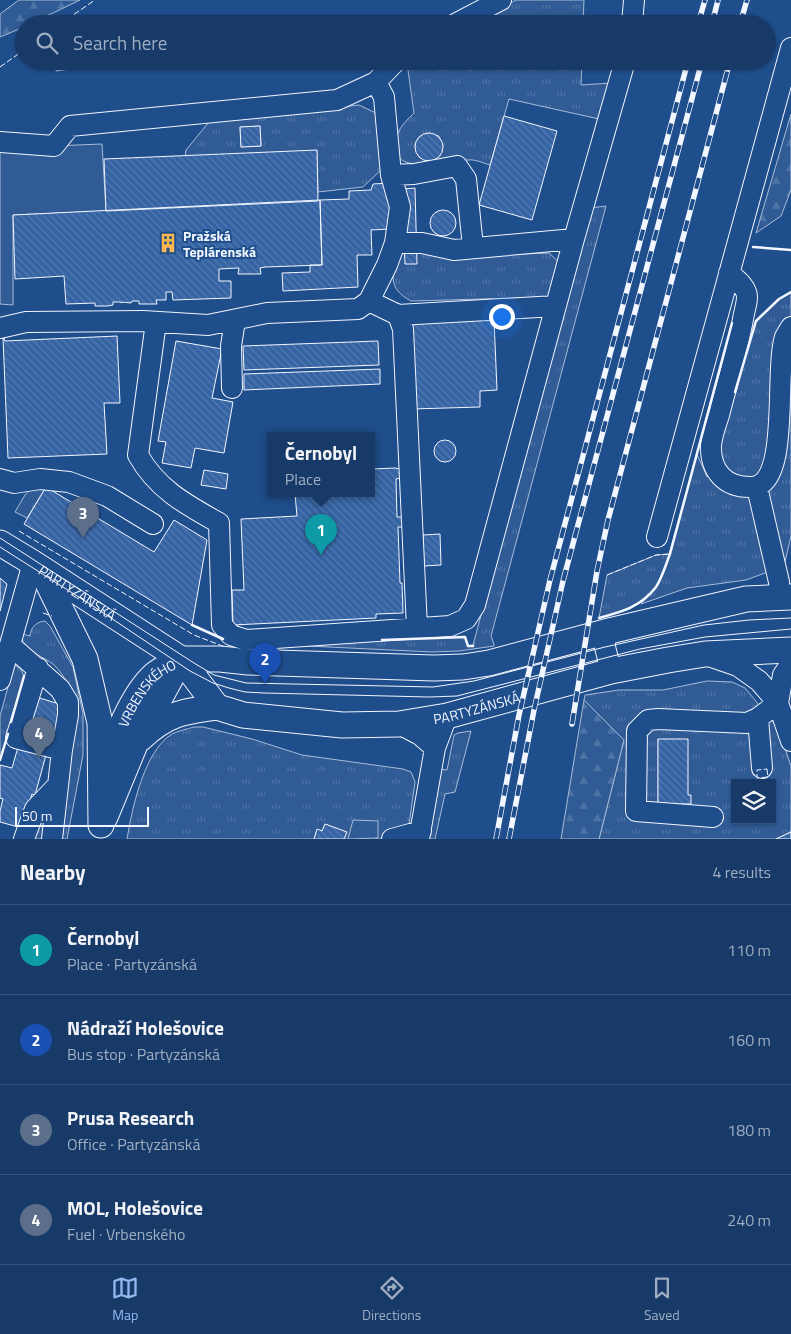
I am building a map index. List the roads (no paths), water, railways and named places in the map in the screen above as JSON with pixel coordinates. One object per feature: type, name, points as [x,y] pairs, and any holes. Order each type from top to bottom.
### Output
[{"type":"main road","name":"PARTYZÁNSKÁ","points":[[0,543],[181,659],[217,707],[243,715],[342,725],[399,724],[447,716],[611,671],[705,654],[791,650]]},
{"type":"main road","name":"VRBENSKÉHO","points":[[38,566],[85,659],[90,673],[100,723],[100,832]]},
{"type":"main road","points":[[181,659],[434,668],[463,667],[488,663],[605,632],[746,599],[786,597]]},
{"type":"main road","name":"VRBENSKÉHO","points":[[100,832],[102,804],[109,761],[125,717],[153,676],[159,670],[181,659]]},
{"type":"main road","name":"VRBENSKÉHO","points":[[100,832],[136,742],[181,659]]},
{"type":"main road","name":"VRBENSKÉHO","points":[[136,742],[155,725],[171,717],[191,710],[217,707]]},
{"type":"street","points":[[472,15],[501,0]]},
{"type":"street","points":[[633,15],[634,0]]},
{"type":"street","points":[[657,537],[791,48]]},
{"type":"street","points":[[0,142],[54,146],[70,126],[337,100],[376,82],[387,70]]},
{"type":"street","points":[[156,322],[138,455],[147,471],[175,498],[218,523],[222,625],[231,635],[246,640],[450,626],[466,619],[475,605],[574,239],[622,70]]},
{"type":"street","points":[[0,328],[26,322],[156,322],[208,325],[267,313],[358,308],[369,301],[387,265],[395,243],[400,208],[390,175],[384,97],[376,82]]},
{"type":"street","points":[[390,175],[414,174],[457,166],[466,179],[473,247]]},
{"type":"street","points":[[395,243],[422,243],[454,250],[574,239]]},
{"type":"street","points":[[729,273],[742,285],[747,295],[740,339],[711,443],[714,467],[723,479],[742,488],[757,487],[773,478],[782,465],[786,435],[783,354],[786,337],[791,327]]},
{"type":"street","points":[[369,301],[398,314],[556,306]]},
{"type":"street","points":[[398,314],[403,329],[416,628]]},
{"type":"street","points":[[232,388],[231,346],[235,320]]},
{"type":"street","points":[[0,479],[14,483],[40,479],[69,482],[107,496],[153,524]]},
{"type":"street","points":[[757,487],[779,582],[786,597]]},
{"type":"street","points":[[0,680],[10,644],[38,566]]},
{"type":"street","points":[[605,632],[611,671]]},
{"type":"street","points":[[10,644],[38,668],[60,690],[68,702],[68,715],[52,839]]},
{"type":"street","points":[[705,654],[738,666],[759,681],[778,703],[791,741]]},
{"type":"street","points":[[713,817],[636,811],[637,731],[648,720],[653,719],[747,723],[758,718],[778,703],[782,675],[791,663]]},
{"type":"street","points":[[38,668],[16,738],[62,750]]},
{"type":"street","points":[[392,839],[420,835],[435,748],[447,716]]},
{"type":"street","points":[[758,718],[762,768]]},
{"type":"street","points":[[399,724],[420,735],[435,748]]},
{"type":"street","points":[[24,839],[36,809],[58,785]]},
{"type":"tram line","points":[[0,538],[214,675],[246,683],[433,687],[474,681],[605,647],[704,625],[791,618]]},
{"type":"tram line","points":[[0,547],[190,671],[213,683],[245,692],[429,697],[457,696],[640,649],[705,637],[791,629]]},
{"type":"railway","points":[[701,15],[705,0]]},
{"type":"railway","points":[[714,15],[718,0]]},
{"type":"railway","points":[[743,15],[747,0]]},
{"type":"railway","points":[[496,839],[519,715],[550,580],[686,70]]},
{"type":"railway","points":[[509,839],[534,710],[563,581],[700,70]]},
{"type":"railway","points":[[572,724],[597,571],[608,520],[728,70]]},
{"type":"place","name":"Pražská Teplárenská","points":[[168,243]]},
{"type":"place","name":"Prusa Research","points":[[83,538]]},
{"type":"place","name":"Černobyl","points":[[321,555]]},
{"type":"place","name":"Nádraží Holešovice","points":[[265,684]]},
{"type":"place","name":"MOL, Holešovice","points":[[39,758]]}]
